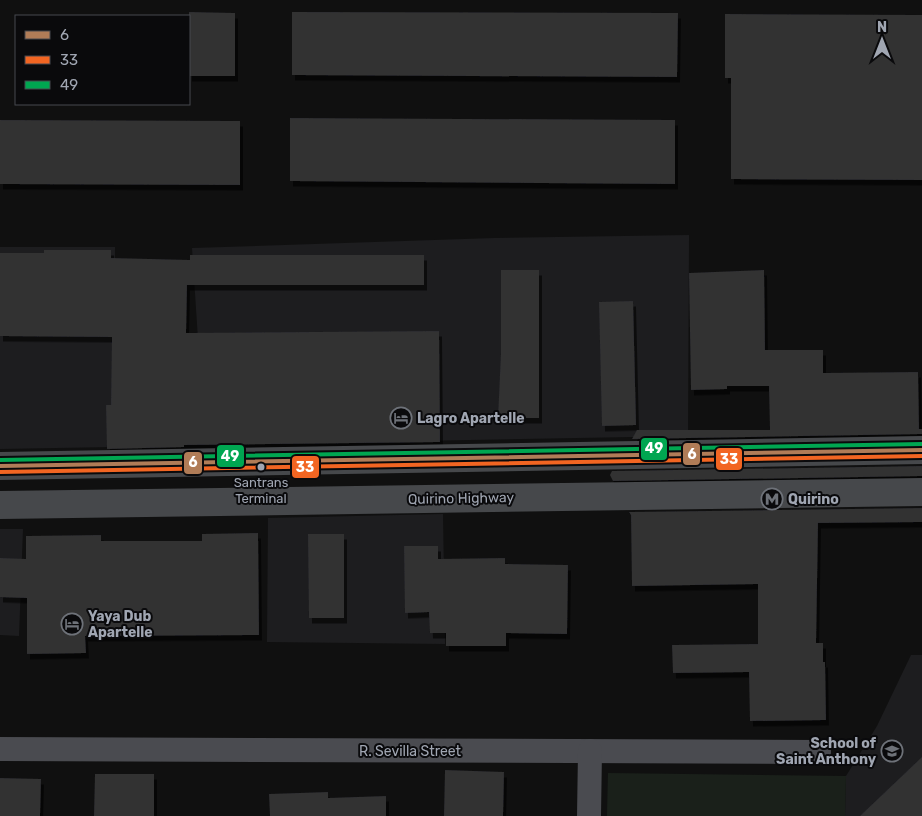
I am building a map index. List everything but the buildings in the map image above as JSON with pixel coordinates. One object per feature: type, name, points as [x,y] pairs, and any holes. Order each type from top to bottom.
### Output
[{"type":"main road","points":[[0,466],[922,450]]},
{"type":"main road","name":"Quirino Highway","points":[[0,504],[922,492]]},
{"type":"street","name":"R. Sevilla Street","points":[[0,749],[819,752]]},
{"type":"street","points":[[589,816],[590,751]]},
{"type":"shaded area","points":[[689,235],[688,436],[205,445],[192,248],[494,238]]},
{"type":"shaded area","points":[[0,247],[115,247],[113,447],[0,449]]},
{"type":"shaded area","points":[[443,514],[445,644],[267,642],[268,518]]},
{"type":"shaded area","points":[[0,529],[23,529],[19,636],[0,635]]},
{"type":"shaded area","name":"School of Saint Anthony","points":[[911,655],[922,655],[922,816],[845,816],[846,776],[877,726]]},
{"type":"shaded area","points":[[608,773],[846,776],[845,816],[607,816]]},
{"type":"transit line","name":"49","points":[[0,460],[922,444]]},
{"type":"transit line","name":"6","points":[[0,466],[922,450]]},
{"type":"transit line","name":"33","points":[[0,472],[922,456]]},
{"type":"place","name":"Lagro Apartelle","points":[[401,418]]},
{"type":"place","name":"Santrans Terminal","points":[[261,467]]},
{"type":"place","name":"Quirino","points":[[772,499]]},
{"type":"place","name":"Yaya Dub Apartelle","points":[[72,624]]},
{"type":"place","name":"School of Saint Anthony","points":[[892,751]]}]
